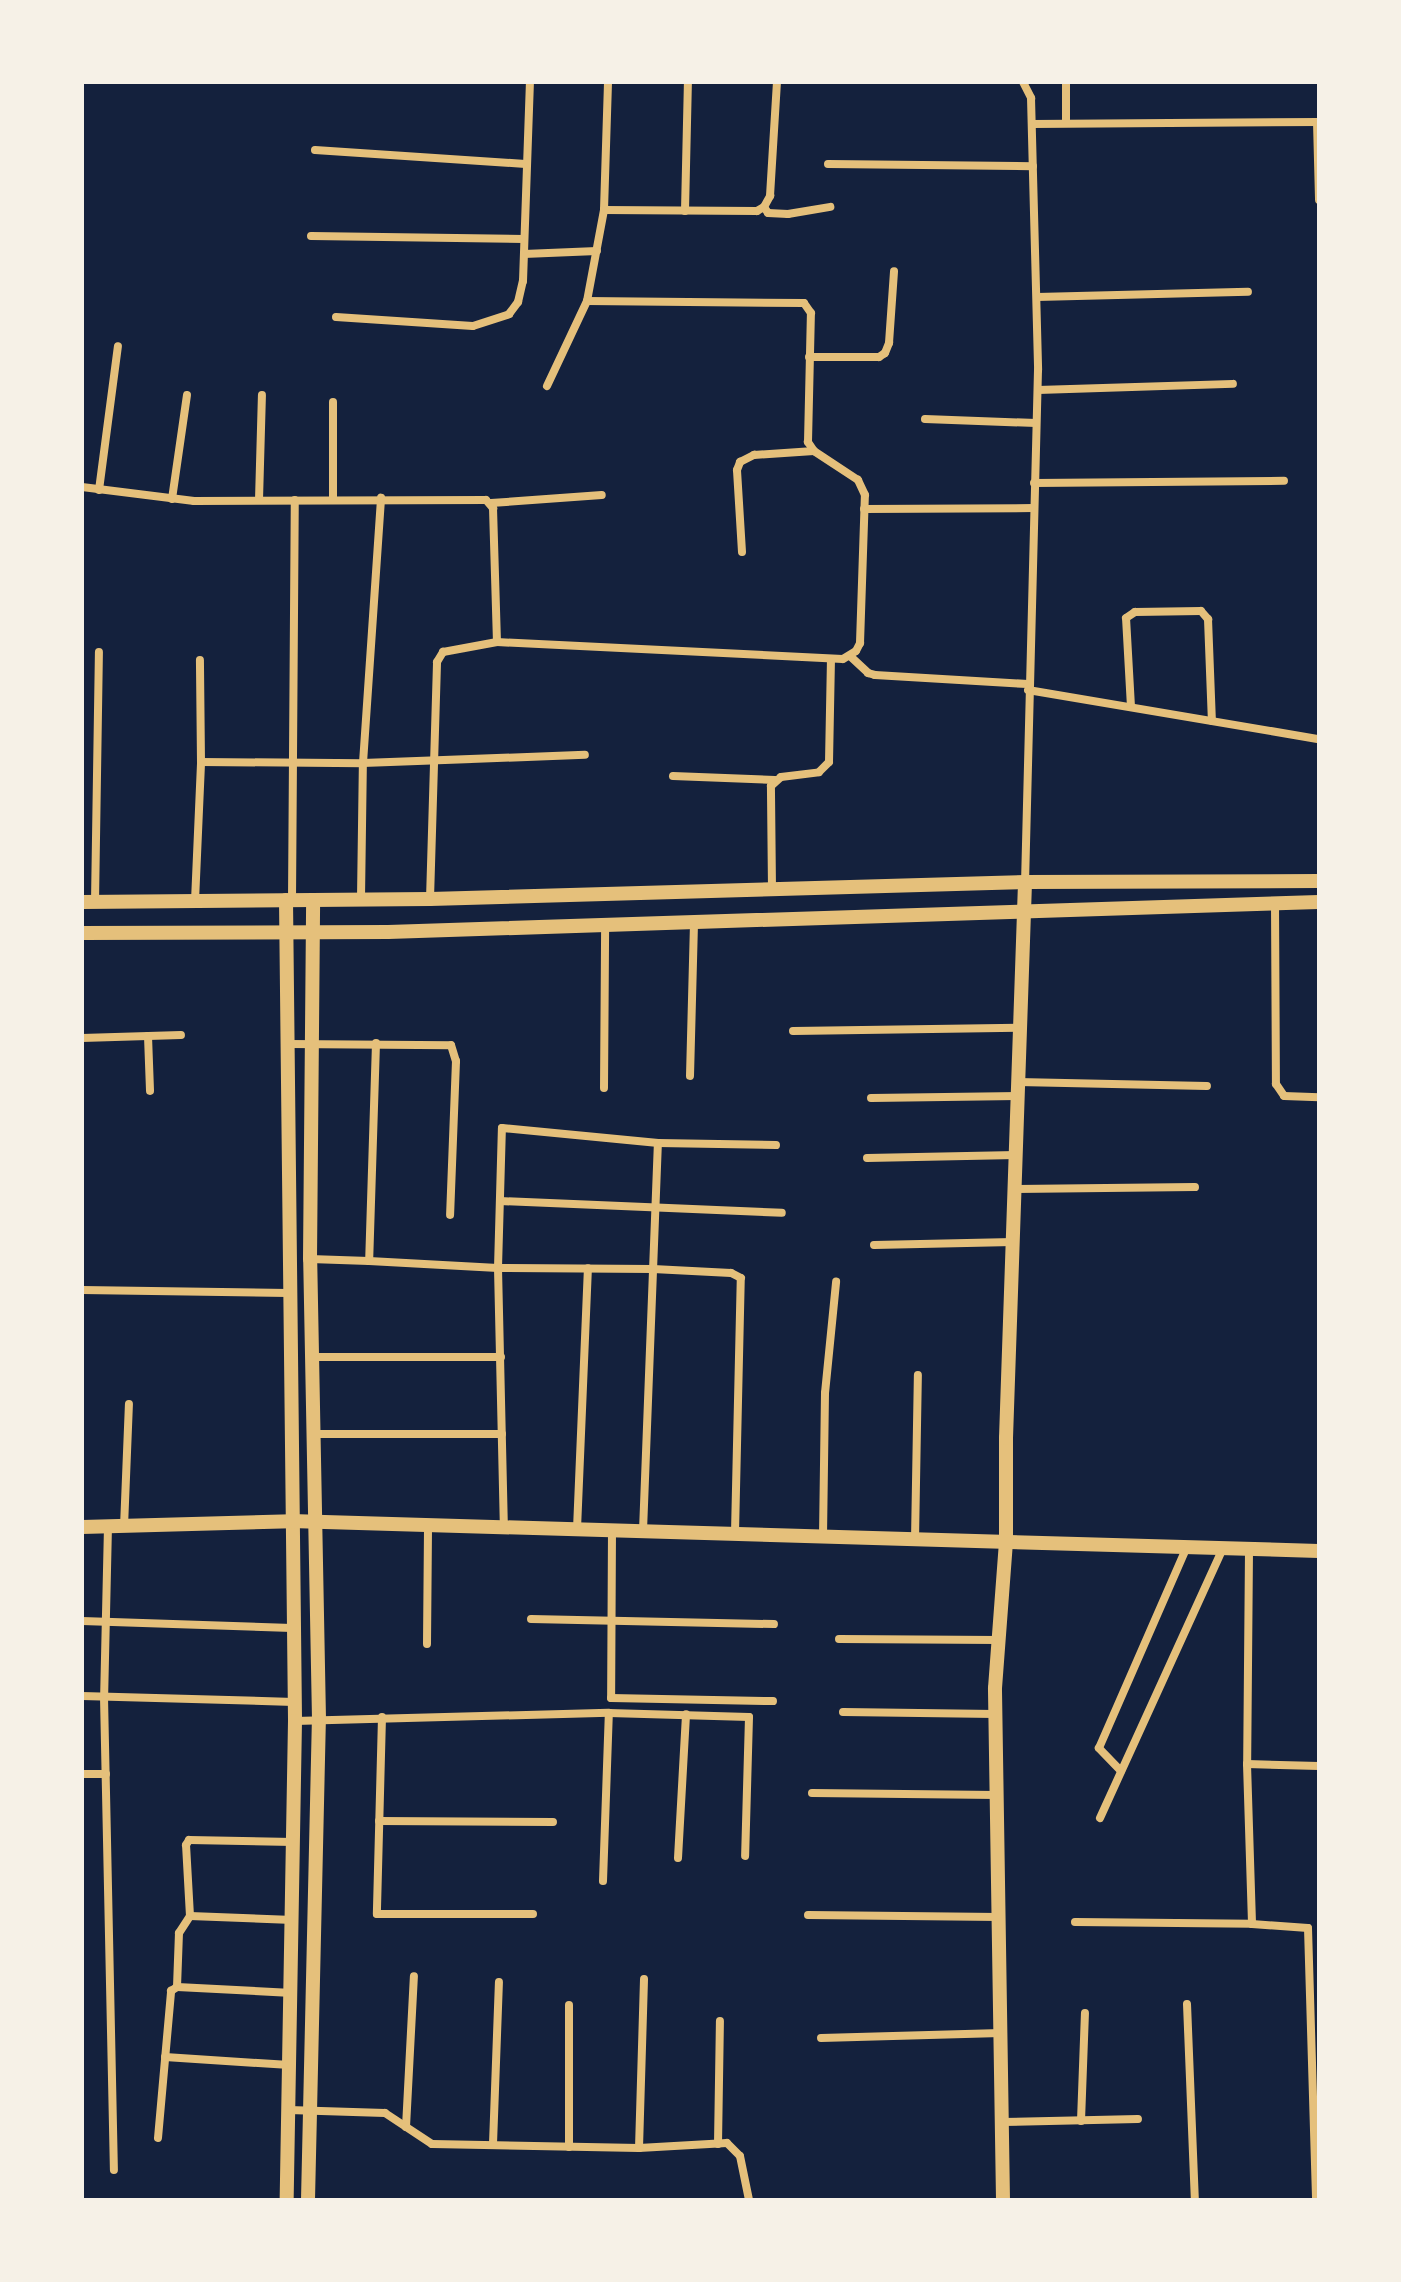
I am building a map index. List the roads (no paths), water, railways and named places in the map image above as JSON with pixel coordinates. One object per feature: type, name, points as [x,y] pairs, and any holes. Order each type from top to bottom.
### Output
[{"type":"street","points":[[336,317],[473,326],[509,314],[518,302],[524,254],[530,82]]},
{"type":"street","points":[[547,386],[587,301],[604,210],[608,82]]},
{"type":"street","points":[[685,211],[688,82]]},
{"type":"street","points":[[604,210],[757,211],[764,207],[770,196],[777,82]]},
{"type":"street","points":[[1003,2200],[995,1714],[1006,1543],[1038,390],[1031,98],[1023,82]]},
{"type":"street","points":[[1066,82],[1066,123]]},
{"type":"street","points":[[1032,124],[1318,122],[1319,200]]},
{"type":"street","points":[[315,150],[526,164]]},
{"type":"street","points":[[828,164],[1033,166]]},
{"type":"street","points":[[764,207],[768,213],[788,214],[830,207]]},
{"type":"street","points":[[311,236],[524,239]]},
{"type":"street","points":[[524,254],[597,251]]},
{"type":"street","points":[[809,357],[879,357],[885,353],[889,343],[894,271]]},
{"type":"street","points":[[1037,297],[1248,292]]},
{"type":"street","points":[[430,899],[437,662],[443,652],[497,642],[831,659],[850,656],[860,643],[865,495],[858,480],[814,451],[806,433],[811,313],[804,303],[587,301]]},
{"type":"street","points":[[99,490],[118,346]]},
{"type":"street","points":[[1038,390],[1233,384]]},
{"type":"street","points":[[172,499],[187,395]]},
{"type":"street","points":[[259,500],[262,395]]},
{"type":"street","points":[[333,402],[333,500]]},
{"type":"street","points":[[925,419],[1036,423]]},
{"type":"street","points":[[742,552],[737,470],[740,462],[754,455],[814,451]]},
{"type":"street","points":[[1034,483],[1284,481]]},
{"type":"street","points":[[82,487],[172,499],[476,498],[491,503],[602,495]]},
{"type":"street","points":[[361,898],[363,763],[381,498]]},
{"type":"street","points":[[287,2200],[295,1721],[288,1293],[288,934],[294,761],[295,500]]},
{"type":"street","points":[[491,503],[497,642]]},
{"type":"street","points":[[864,509],[1033,508]]},
{"type":"street","points":[[1131,707],[1126,618],[1135,612],[1196,610],[1208,619],[1212,721]]},
{"type":"street","points":[[99,652],[88,902],[430,899],[1025,882],[1319,881]]},
{"type":"street","points":[[850,656],[868,673],[875,675],[1028,687],[1319,739]]},
{"type":"street","points":[[673,776],[775,780],[819,772],[829,762],[831,659]]},
{"type":"street","points":[[195,901],[201,762],[200,660]]},
{"type":"street","points":[[201,762],[363,763],[585,755]]},
{"type":"street","points":[[772,889],[770,792],[775,780]]},
{"type":"street","points":[[308,2200],[319,1719],[310,1259],[313,900]]},
{"type":"street","points":[[82,933],[315,934],[1024,914],[1319,902]]},
{"type":"street","points":[[1275,904],[1276,1084],[1284,1096],[1319,1097]]},
{"type":"street","points":[[690,1076],[694,924]]},
{"type":"street","points":[[604,1088],[605,926]]},
{"type":"street","points":[[793,1031],[1020,1028]]},
{"type":"street","points":[[82,1038],[181,1035]]},
{"type":"street","points":[[148,1036],[150,1091]]},
{"type":"street","points":[[289,1044],[445,1042],[454,1052],[450,1215]]},
{"type":"street","points":[[369,1261],[376,1043]]},
{"type":"street","points":[[871,1098],[1018,1089],[1207,1086]]},
{"type":"street","points":[[504,1527],[498,1268],[502,1128],[658,1143],[776,1145]]},
{"type":"street","points":[[643,1531],[658,1143]]},
{"type":"street","points":[[867,1158],[1016,1155]]},
{"type":"street","points":[[1015,1189],[1195,1187]]},
{"type":"street","points":[[500,1201],[782,1213]]},
{"type":"street","points":[[874,1245],[1013,1242]]},
{"type":"street","points":[[310,1259],[498,1268],[653,1269],[731,1273],[741,1278],[735,1533]]},
{"type":"street","points":[[577,1529],[588,1268]]},
{"type":"street","points":[[823,1536],[825,1393],[836,1282]]},
{"type":"street","points":[[82,1290],[288,1293]]},
{"type":"street","points":[[312,1357],[501,1357]]},
{"type":"street","points":[[915,1540],[918,1375]]},
{"type":"street","points":[[124,1527],[129,1404]]},
{"type":"street","points":[[313,1434],[502,1434]]},
{"type":"street","points":[[82,1527],[291,1521],[1319,1551]]},
{"type":"street","points":[[427,1644],[428,1525]]},
{"type":"street","points":[[108,1526],[104,1697],[114,2170]]},
{"type":"street","points":[[612,1530],[611,1698],[773,1701]]},
{"type":"street","points":[[1121,1771],[1099,1748],[1186,1549]]},
{"type":"street","points":[[1100,1818],[1222,1550]]},
{"type":"street","points":[[1249,1551],[1247,1764],[1252,1924]]},
{"type":"street","points":[[531,1619],[774,1624]]},
{"type":"street","points":[[82,1621],[292,1628]]},
{"type":"street","points":[[839,1639],[998,1640]]},
{"type":"street","points":[[82,1696],[294,1702]]},
{"type":"street","points":[[843,1712],[995,1714]]},
{"type":"street","points":[[295,1721],[609,1713],[749,1717],[745,1856]]},
{"type":"street","points":[[603,1881],[609,1713]]},
{"type":"street","points":[[678,1858],[686,1714]]},
{"type":"street","points":[[382,1717],[377,1914],[533,1914]]},
{"type":"street","points":[[1247,1764],[1319,1766]]},
{"type":"street","points":[[82,1774],[106,1774]]},
{"type":"street","points":[[812,1793],[997,1795]]},
{"type":"street","points":[[379,1821],[553,1822]]},
{"type":"street","points":[[177,1987],[179,1933],[190,1916],[186,1845],[189,1840],[294,1842]]},
{"type":"street","points":[[808,1915],[999,1917]]},
{"type":"street","points":[[190,1916],[294,1920]]},
{"type":"street","points":[[1075,1922],[1319,1927]]},
{"type":"street","points":[[1308,1928],[1316,2200]]},
{"type":"street","points":[[406,2127],[414,1976]]},
{"type":"street","points":[[639,2148],[644,1979]]},
{"type":"street","points":[[493,2144],[499,1982]]},
{"type":"street","points":[[158,2138],[171,1991],[177,1987],[292,1993]]},
{"type":"street","points":[[1187,2004],[1195,2200]]},
{"type":"street","points":[[569,2005],[569,2147]]},
{"type":"street","points":[[1081,2121],[1085,2013]]},
{"type":"street","points":[[718,2144],[720,2021]]},
{"type":"street","points":[[821,2038],[1001,2033]]},
{"type":"street","points":[[165,2057],[290,2065]]},
{"type":"street","points":[[289,2110],[385,2113],[432,2144],[639,2148],[734,2146],[740,2156],[749,2200]]},
{"type":"street","points":[[1002,2122],[1138,2119]]}]
